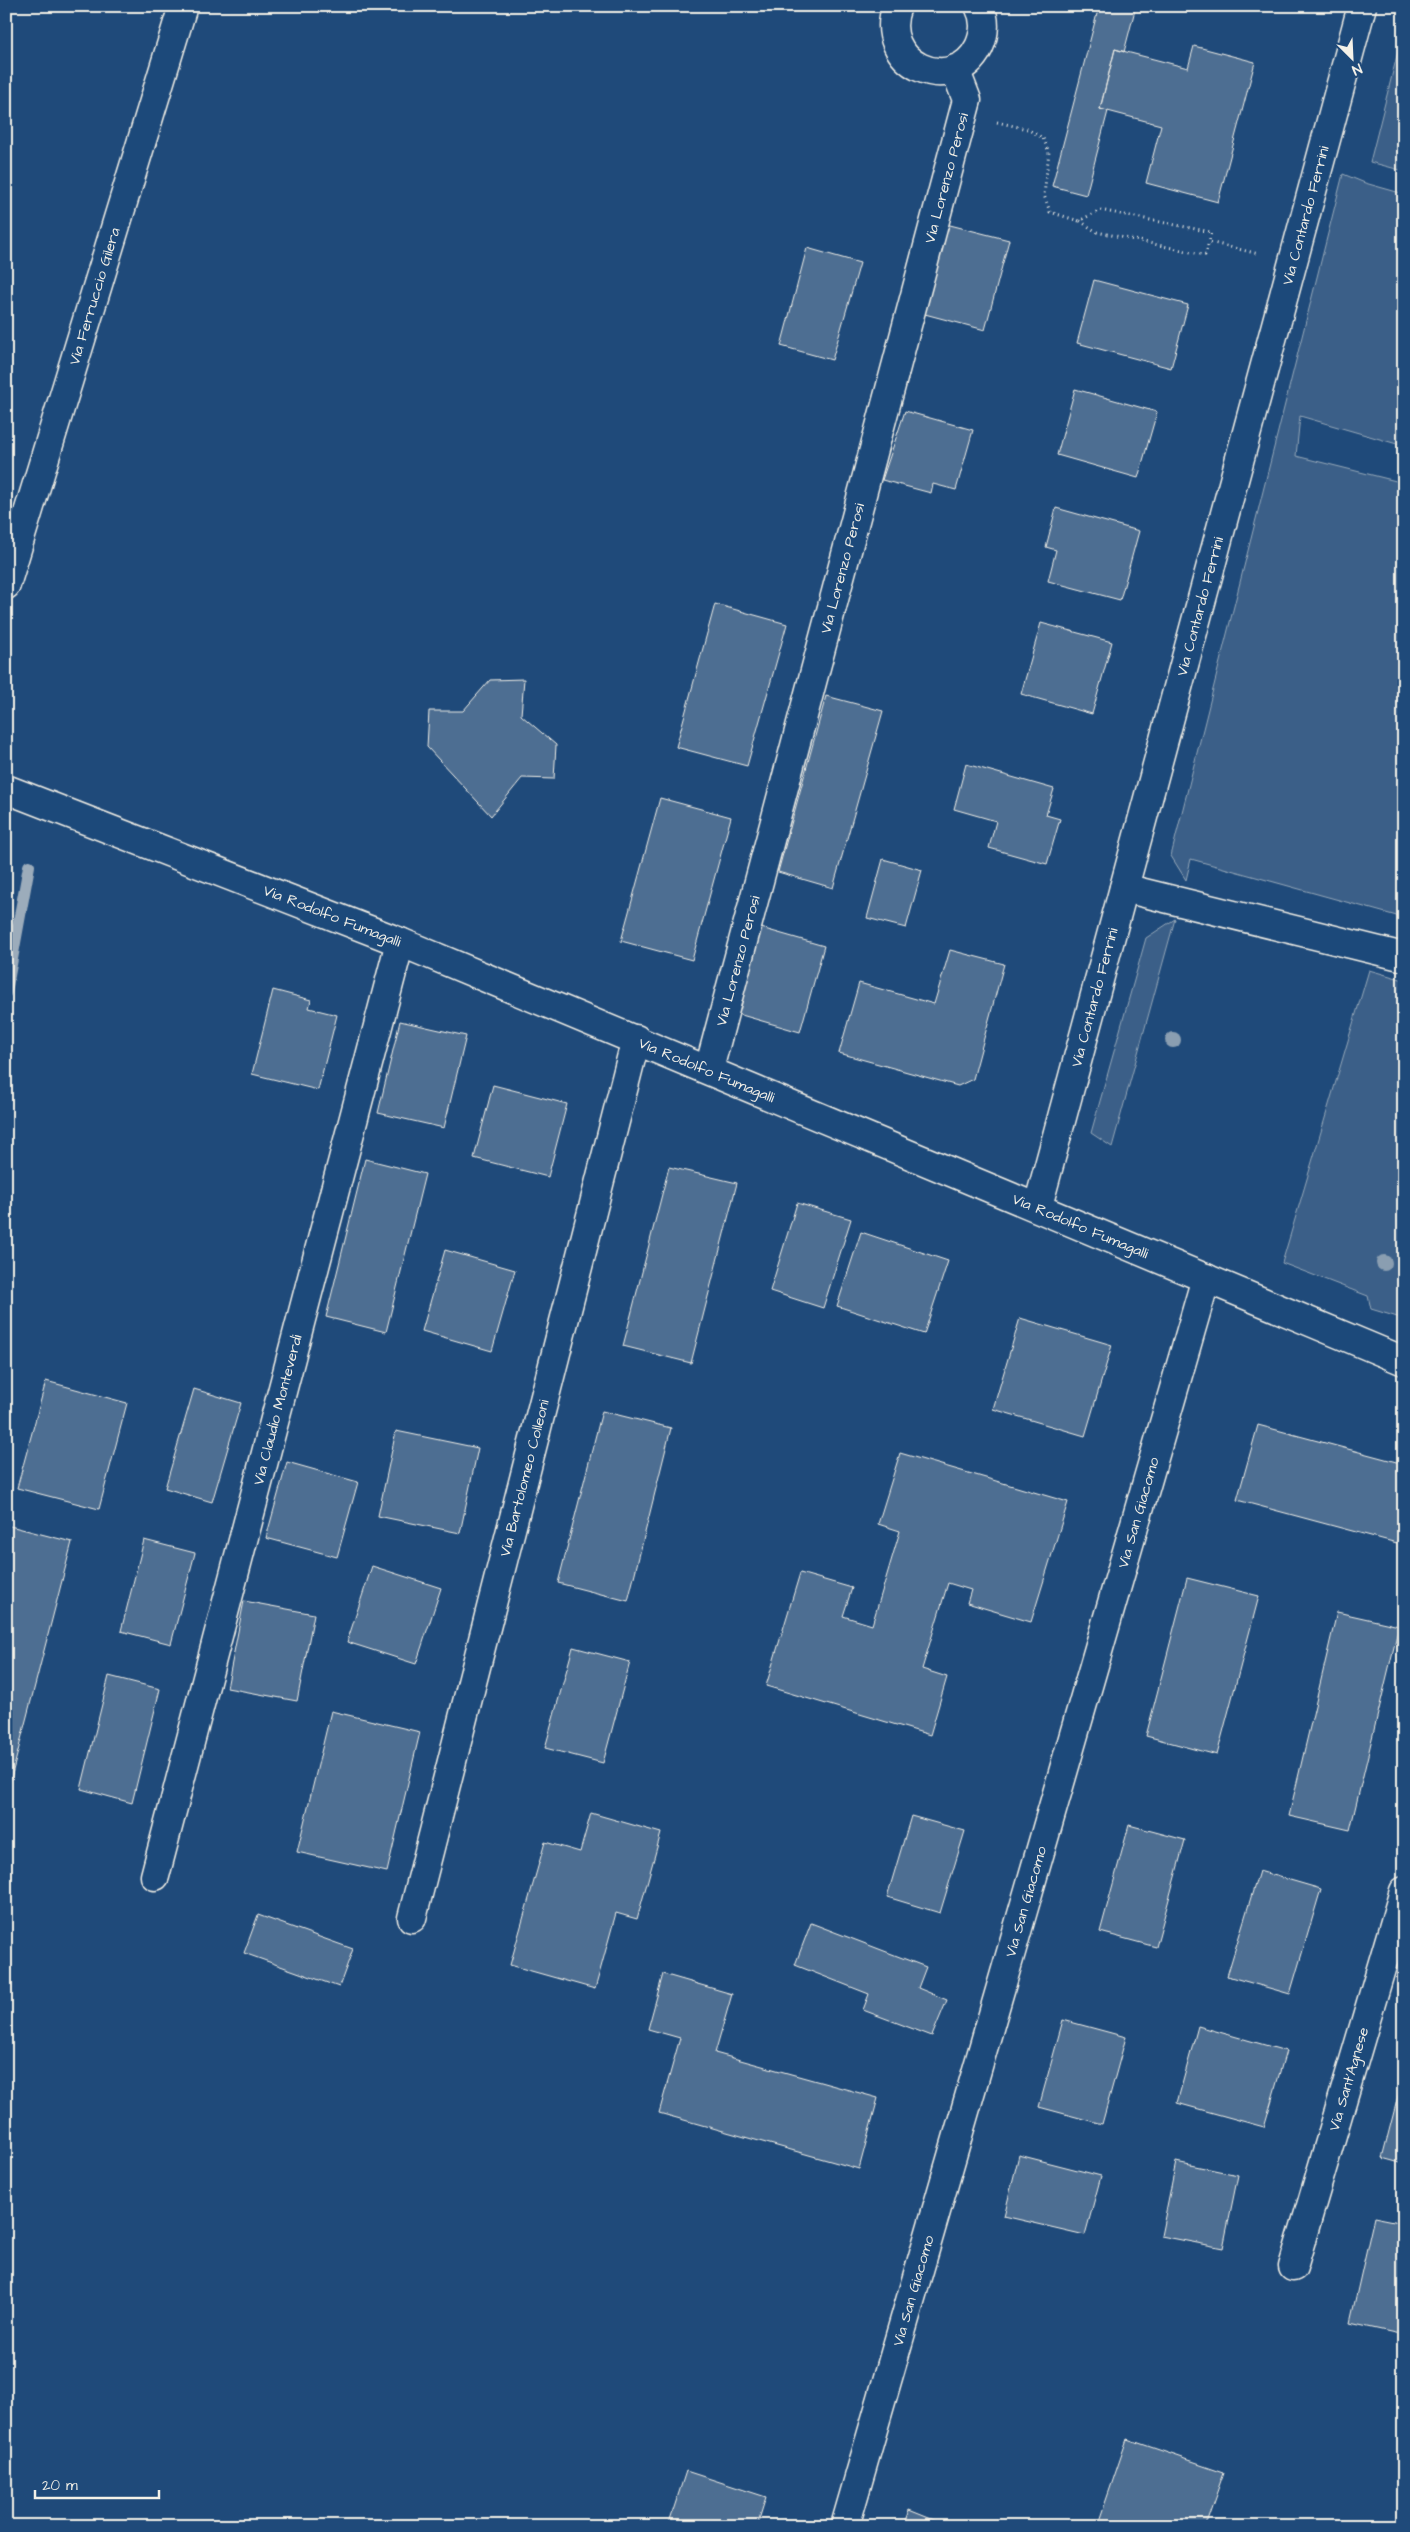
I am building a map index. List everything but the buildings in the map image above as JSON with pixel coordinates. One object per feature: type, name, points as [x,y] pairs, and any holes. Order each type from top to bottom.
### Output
[{"type":"street","name":"Via Ferruccio Gilera","points":[[6,585],[183,6]]},
{"type":"street","points":[[897,6],[893,23],[896,44],[904,58],[917,68],[932,72],[955,69],[975,55],[982,40],[984,24],[979,6]]},
{"type":"street","name":"Via Contardo Ferrini","points":[[1038,1206],[1291,262],[1362,6]]},
{"type":"street","name":"Via Lorenzo Perosi","points":[[709,1069],[967,100],[955,69]]},
{"type":"street","name":"Via Rodolfo Fumagalli","points":[[6,789],[400,942],[709,1069],[1404,1360]]},
{"type":"street","points":[[1124,888],[1404,957]]},
{"type":"street","name":"Via Claudio Monteverdi","points":[[155,1876],[400,942]]},
{"type":"street","name":"Via Bartolomeo Colleoni","points":[[412,1918],[636,1039]]},
{"type":"street","name":"Via San Giacomo","points":[[845,2526],[1206,1278]]},
{"type":"street","name":"Via Sant'Agnese","points":[[1292,2267],[1404,1891]]},
{"type":"path","points":[[994,122],[1027,129],[1043,138],[1048,152],[1044,195],[1050,212],[1079,221],[1097,232],[1205,255],[1211,232],[1100,210],[1079,221]]},
{"type":"path","points":[[1209,242],[1291,262]]},
{"type":"shaded area","points":[[1404,28],[1404,171],[1370,162]]},
{"type":"shaded area","points":[[1343,174],[1365,183],[1404,194],[1404,446],[1300,416],[1296,456],[1404,483],[1404,918],[1191,859],[1186,880],[1171,856]]},
{"type":"shaded area","points":[[1175,919],[1112,1147],[1091,1133],[1146,938]]},
{"type":"shaded area","points":[[1369,970],[1404,980],[1404,1319],[1371,1309],[1368,1296],[1282,1263]]},
{"type":"waterway","points":[[6,992],[29,866]]}]
